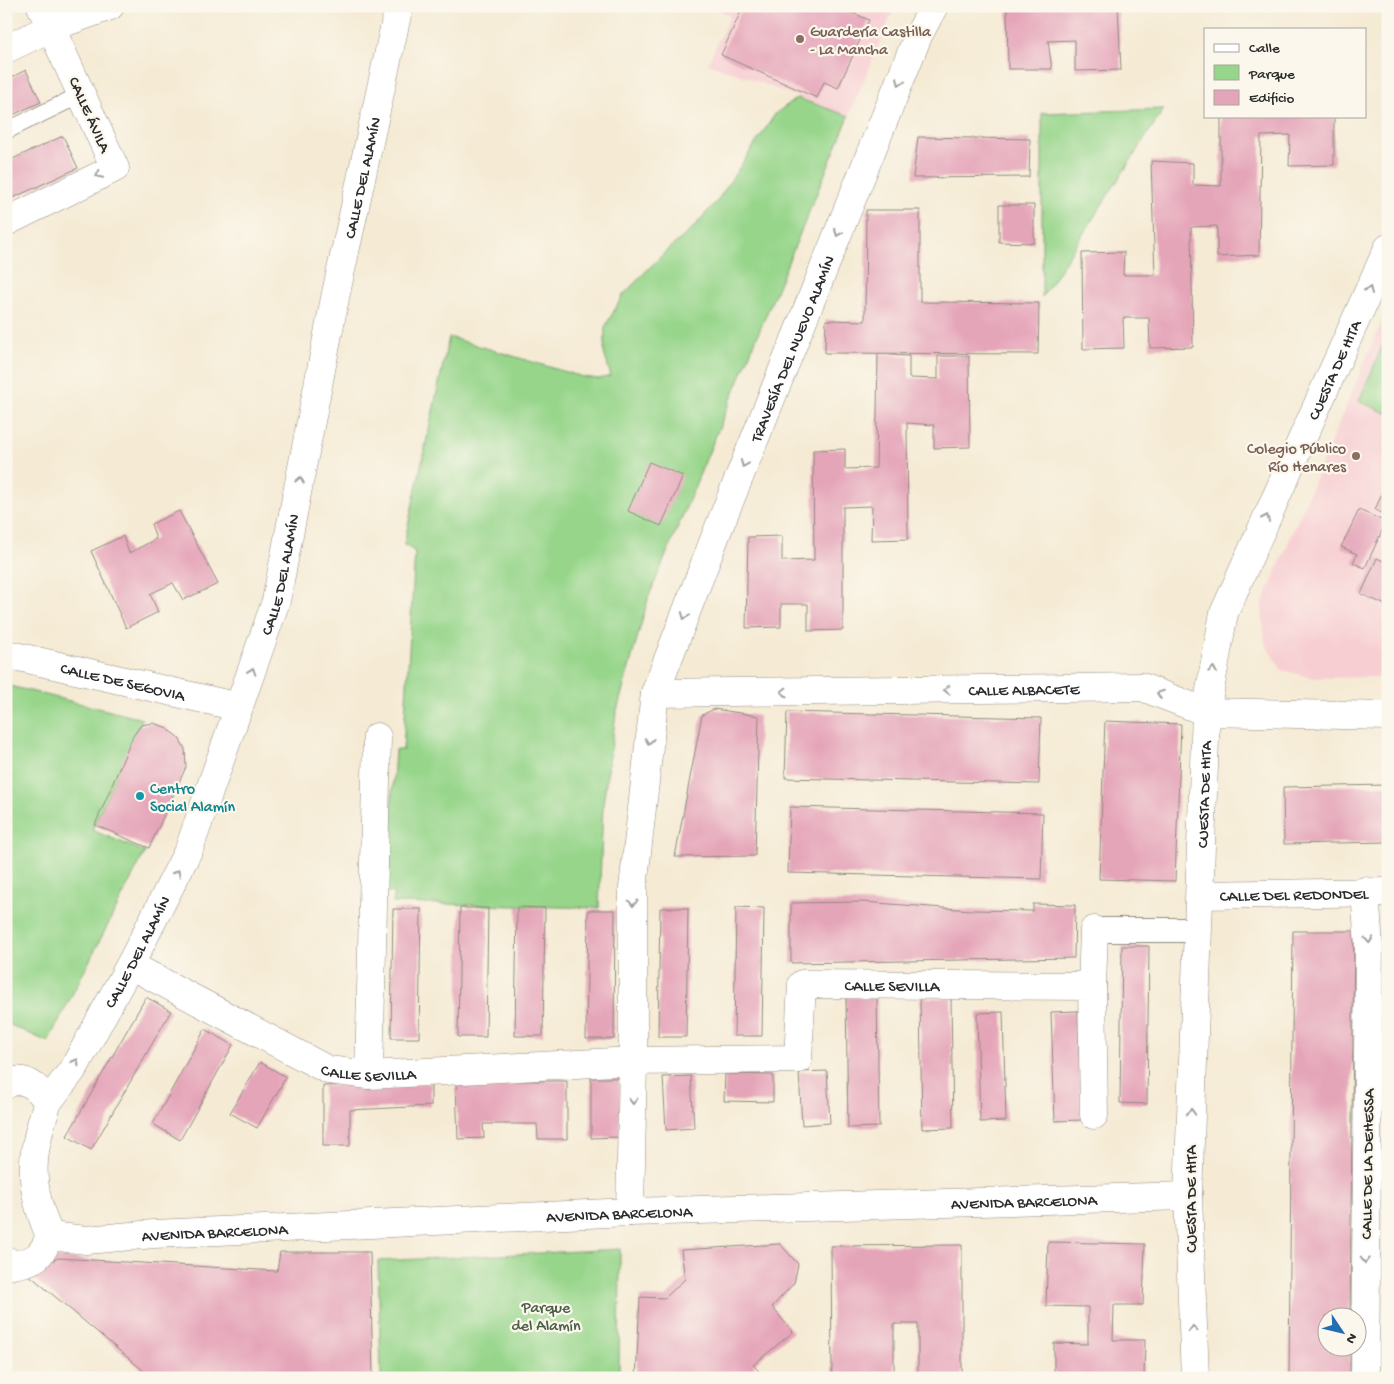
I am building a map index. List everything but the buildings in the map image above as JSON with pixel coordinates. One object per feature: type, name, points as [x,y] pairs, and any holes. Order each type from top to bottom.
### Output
[{"type":"street","points":[[6,49],[46,17],[110,6]]},
{"type":"street","name":"CALLE DEL ALAMÍN","points":[[48,1102],[74,1068],[189,850],[276,601],[336,293],[399,6]]},
{"type":"street","name":"TRAVESÍA DEL NUEVO ALAMÍN","points":[[655,693],[718,528],[907,64],[934,6]]},
{"type":"street","name":"CALLE ÁVILA","points":[[6,222],[115,168],[46,17]]},
{"type":"street","name":"CUESTA DE HITA","points":[[1195,1378],[1188,1196],[1206,712],[1224,613],[1388,248]]},
{"type":"street","name":"CALLE DE SEGOVIA","points":[[6,654],[239,708]]},
{"type":"street","name":"CALLE ALBACETE","points":[[655,693],[1142,687],[1206,712],[1388,716]]},
{"type":"street","points":[[630,1212],[634,1061],[633,888],[655,693]]},
{"type":"street","points":[[369,1075],[377,737]]},
{"type":"street","name":"CALLE DEL REDONDEL","points":[[1200,895],[1376,892]]},
{"type":"street","name":"CALLE DE LA DEHESSA","points":[[1365,1378],[1376,1227],[1369,947],[1376,892]]},
{"type":"street","points":[[1094,1115],[1092,986],[1094,930],[1198,930]]},
{"type":"street","name":"CALLE SEVILLA","points":[[130,965],[328,1070],[369,1075],[634,1061],[798,1059],[802,984],[1092,986]]},
{"type":"street","points":[[6,1085],[11,1081],[26,1081],[41,1091],[48,1102],[32,1157],[39,1211],[50,1236],[43,1253],[29,1262],[9,1265]]},
{"type":"street","name":"AVENIDA BARCELONA","points":[[50,1236],[86,1240],[154,1234],[630,1212],[1188,1196]]},
{"type":"lane","points":[[6,131],[82,94]]},
{"type":"shaded area","name":"Guardería Castilla - La Mancha","points":[[712,6],[895,6],[849,116],[708,63],[730,16]]},
{"type":"shaded area","name":"Colegio Público Río Henares","points":[[1388,306],[1388,677],[1313,678],[1282,670],[1265,644],[1262,605]]},
{"type":"green space","points":[[797,98],[849,116],[649,596],[616,714],[603,804],[599,908],[393,903],[394,893],[386,892],[395,750],[403,750],[415,552],[404,544],[449,337],[583,377],[599,379],[611,376],[604,353],[605,327],[623,295],[663,254],[690,231],[717,201],[776,113]]},
{"type":"green space","points":[[1164,109],[1042,297],[1042,113]]},
{"type":"green space","points":[[1388,333],[1388,414],[1359,401]]},
{"type":"green space","points":[[6,685],[142,719],[92,830],[145,852],[48,1042],[6,1023]]},
{"type":"green space","name":"Parque del Alamín","points":[[620,1249],[619,1378],[381,1378],[378,1261]]},
{"type":"place","name":"Guardería Castilla - La Mancha","points":[[800,39]]},
{"type":"place","name":"Colegio Público Río Henares","points":[[1356,456]]},
{"type":"place","name":"Centro Social Alamín","points":[[140,796]]}]
